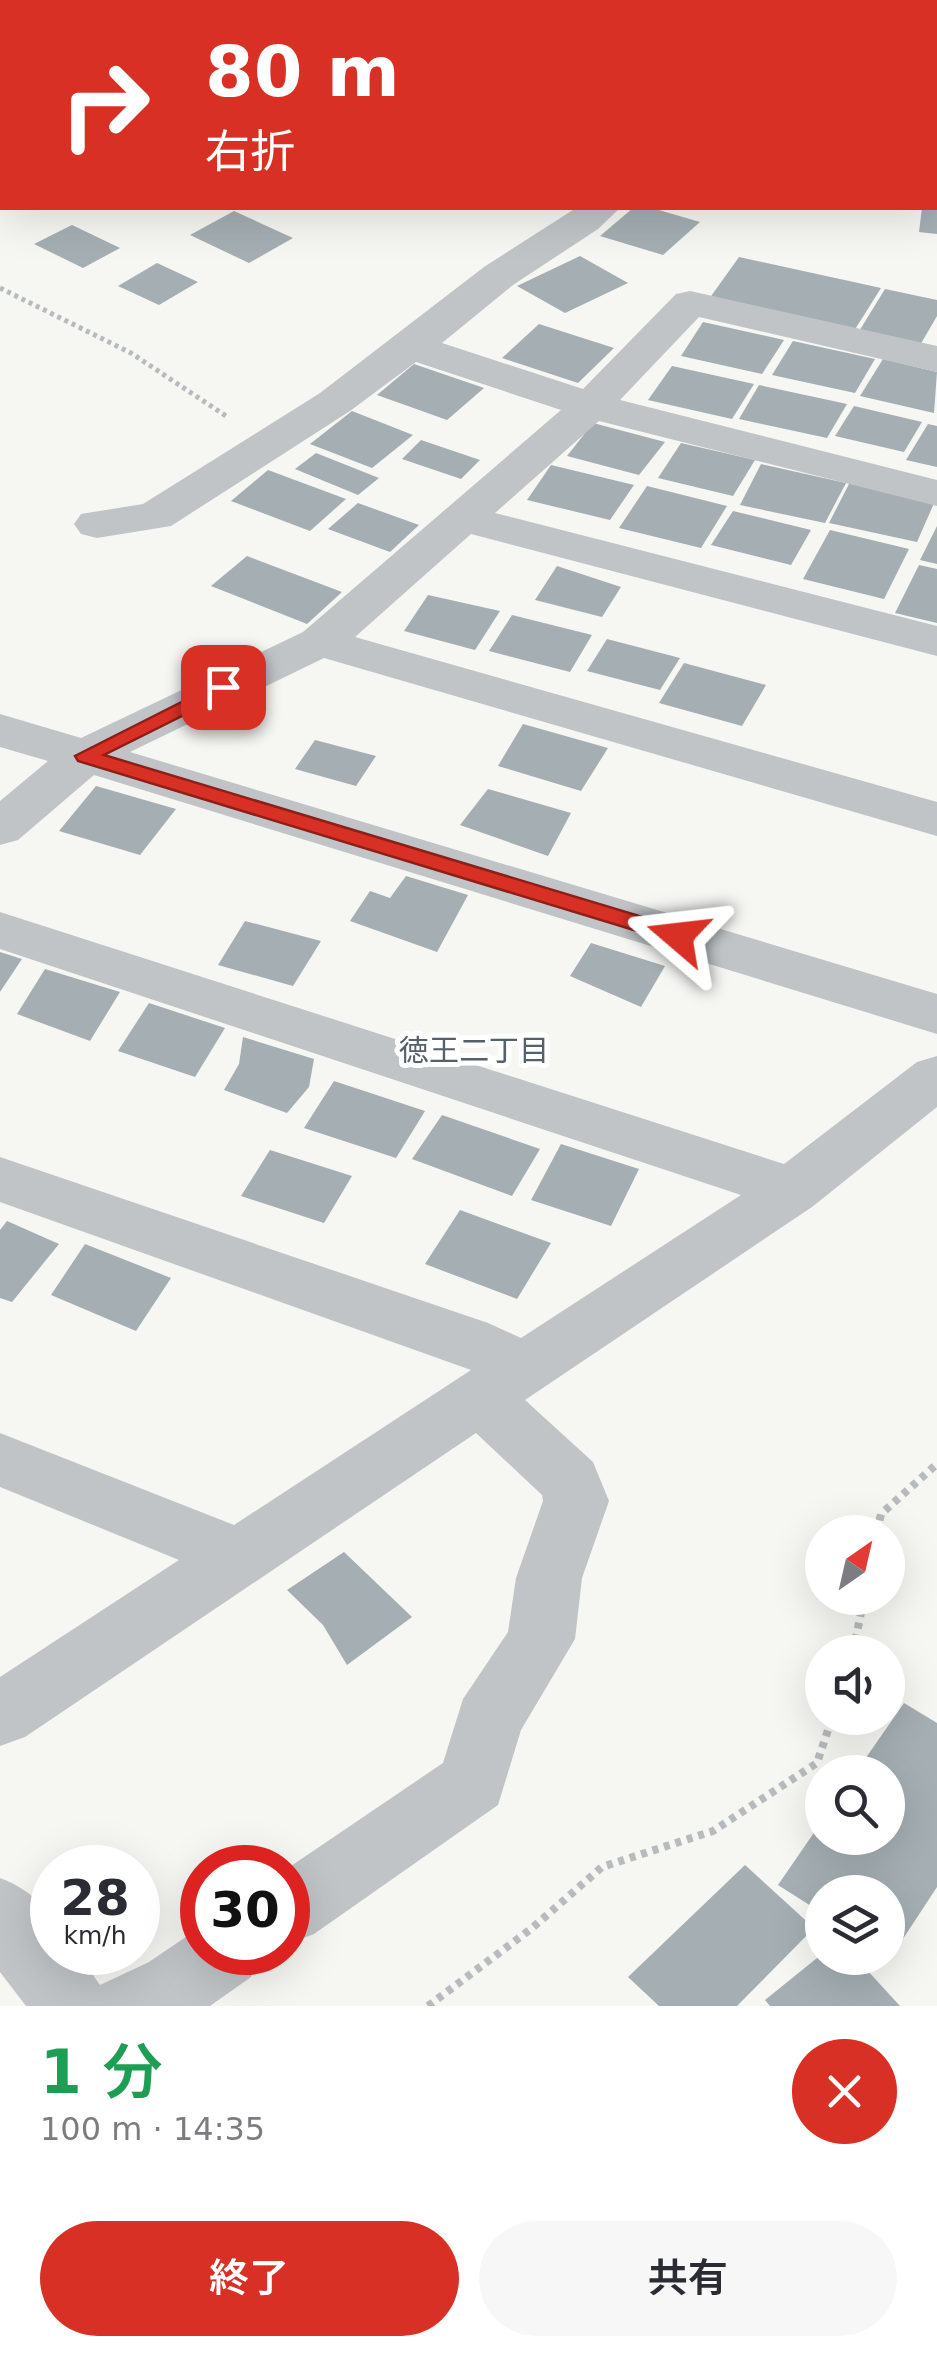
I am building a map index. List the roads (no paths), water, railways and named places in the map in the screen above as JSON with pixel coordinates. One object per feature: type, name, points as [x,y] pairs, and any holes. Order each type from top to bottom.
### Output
[{"type":"street","points":[[97,524],[155,516],[270,446],[469,304],[489,281],[568,234],[598,210]]},
{"type":"street","points":[[0,828],[85,756],[320,642],[466,519],[591,406],[690,302],[937,360]]},
{"type":"street","points":[[410,346],[591,406],[937,492]]},
{"type":"street","points":[[466,519],[937,641]]},
{"type":"street","points":[[320,642],[937,819]]},
{"type":"street","points":[[0,730],[937,1014]]},
{"type":"street","points":[[0,930],[727,1165],[791,1191]]},
{"type":"street","points":[[0,1715],[791,1191],[937,1077]]},
{"type":"street","points":[[0,1180],[466,1340],[503,1383],[570,1481],[576,1502],[549,1578],[542,1639],[488,1721],[473,1782],[310,1895]]},
{"type":"street","points":[[0,1459],[240,1556]]},
{"type":"street","points":[[0,1913],[72,2006]]},
{"type":"street","points":[[129,2006],[175,1987],[192,1975]]},
{"type":"district","name":"徳王二丁目","points":[[474,1051]]}]
